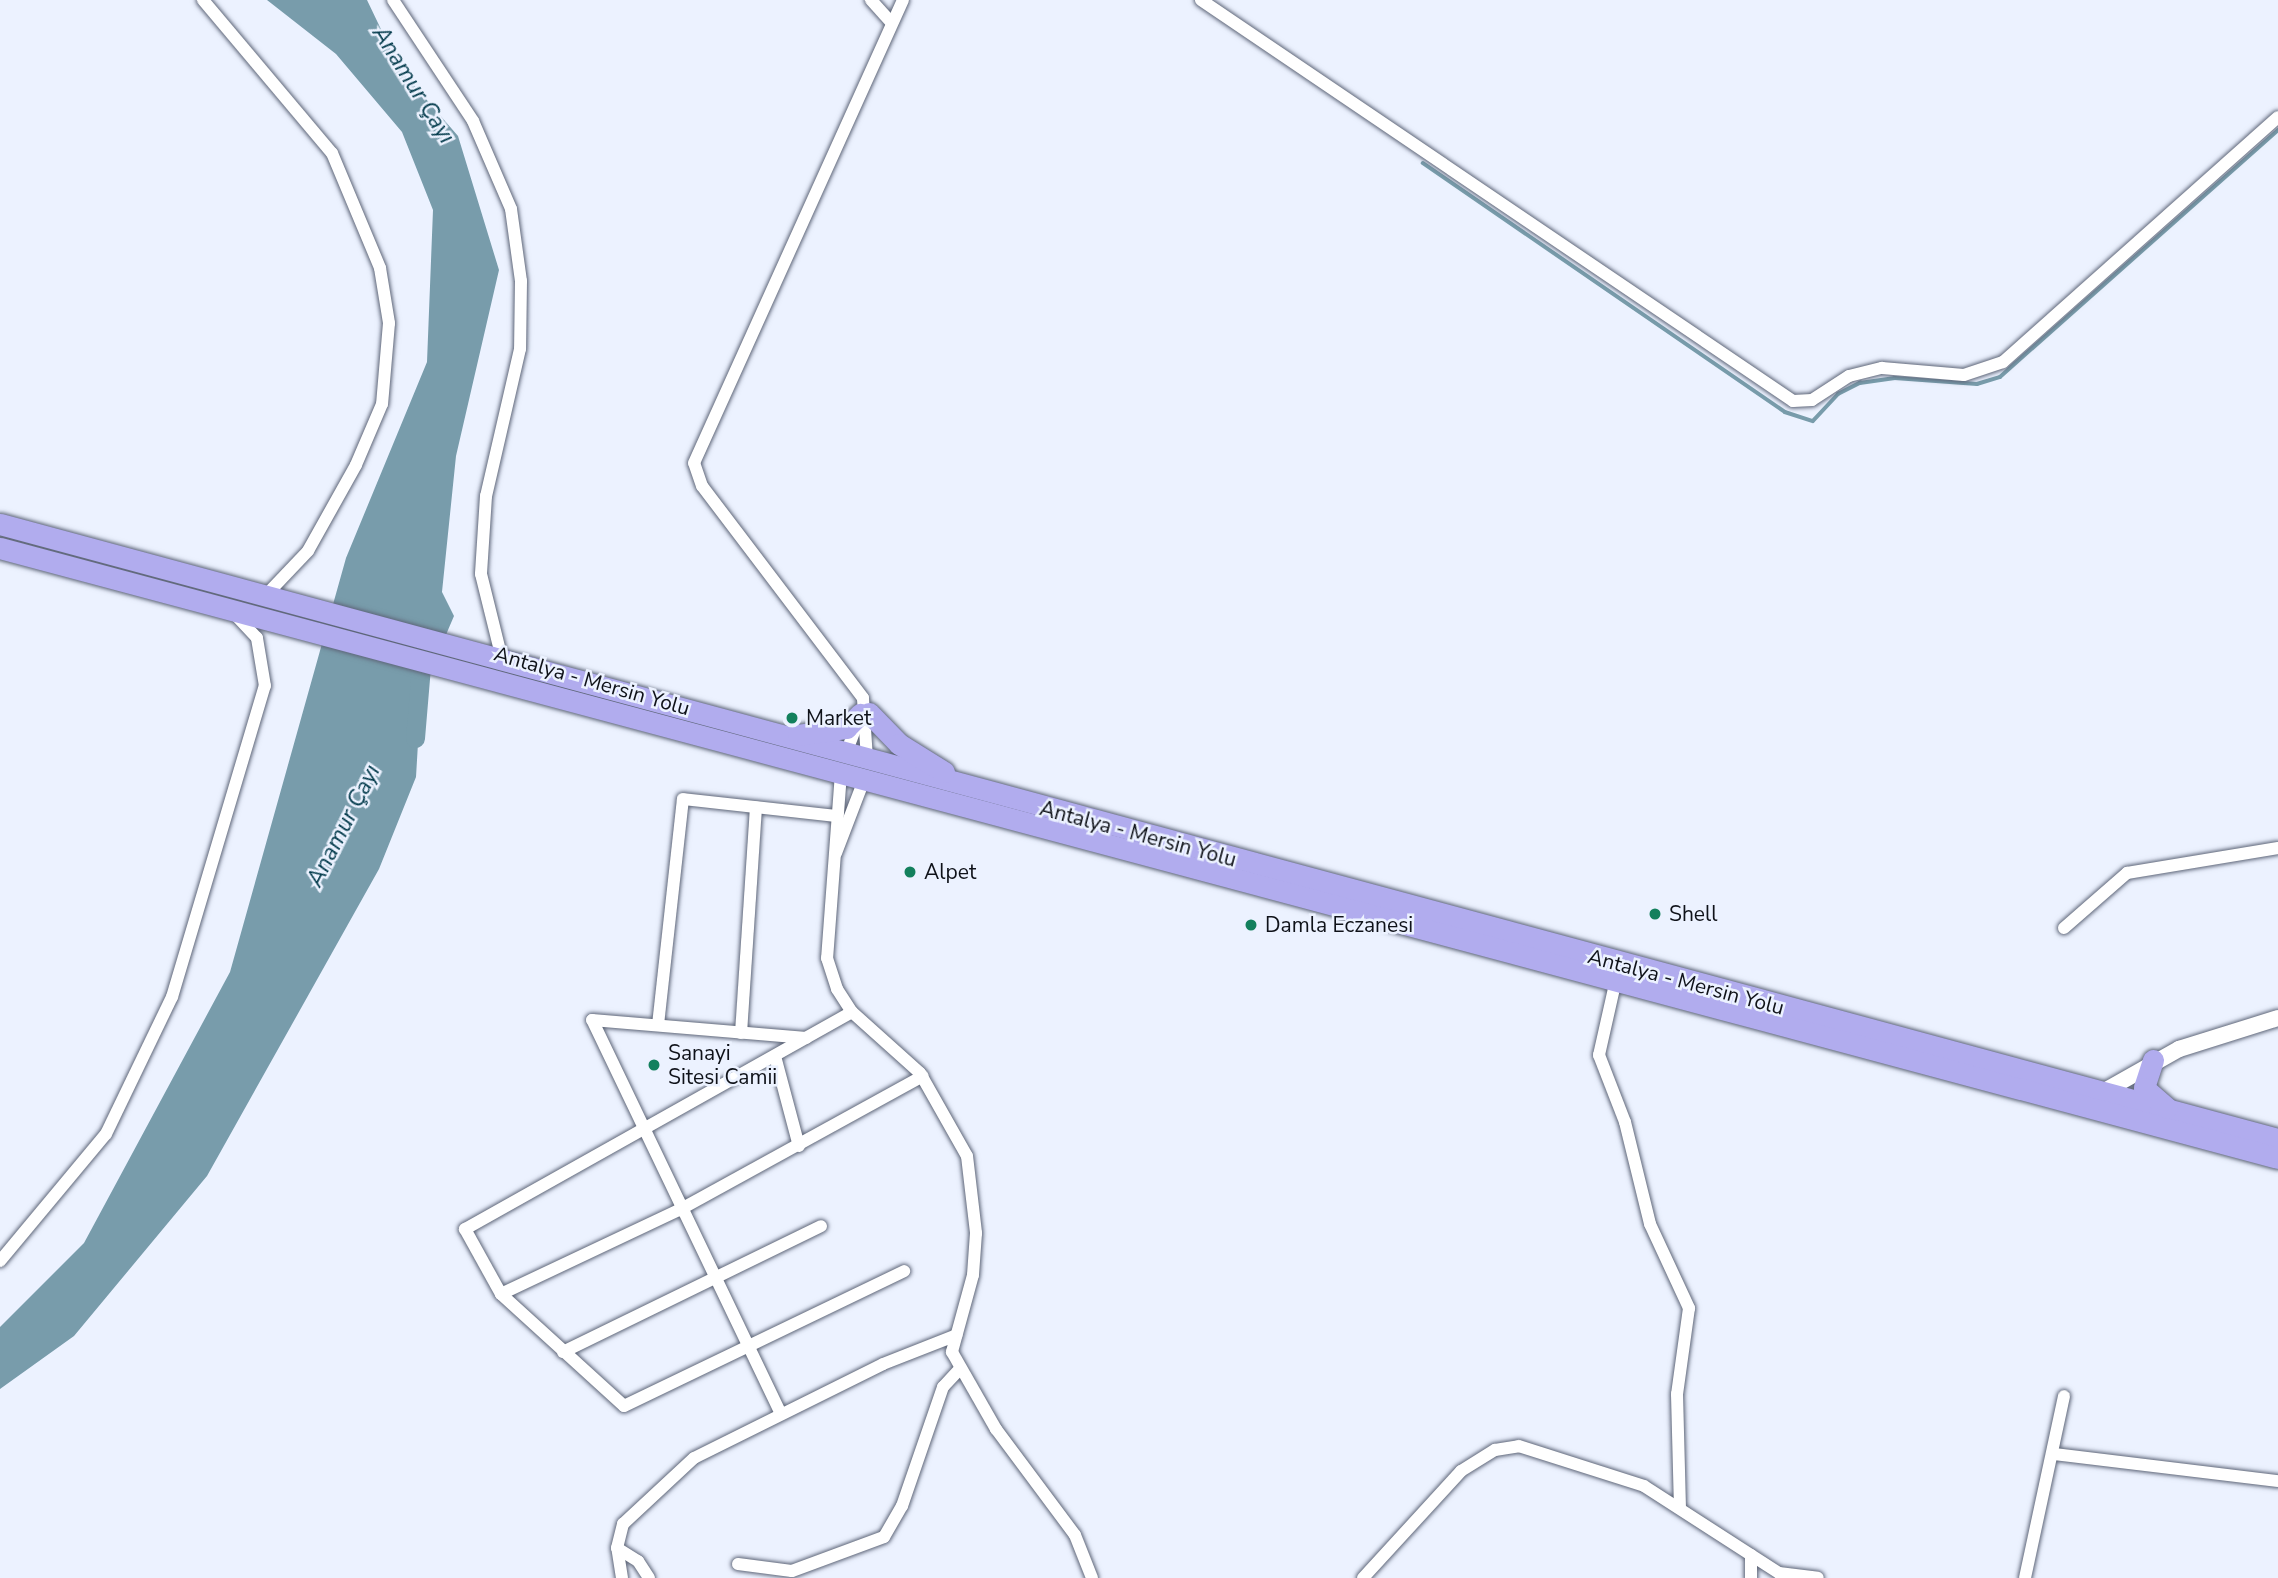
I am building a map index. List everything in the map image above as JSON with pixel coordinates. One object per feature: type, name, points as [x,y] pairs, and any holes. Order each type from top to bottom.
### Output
[{"type":"highway","name":"Antalya - Mersin Yolu","points":[[0,524],[494,653],[785,736],[843,763]]},
{"type":"highway","name":"Antalya - Mersin Yolu","points":[[0,548],[480,674],[843,763],[1615,984],[2098,1102],[2171,1112],[2278,1139]]},
{"type":"highway","points":[[785,736],[835,732],[864,708],[911,754],[976,790]]},
{"type":"highway","name":"Antalya - Mersin Yolu","points":[[866,770],[976,790],[2098,1102],[2278,1158]]},
{"type":"highway","points":[[2152,1060],[2144,1088],[2171,1112]]},
{"type":"street","points":[[203,0],[332,153],[380,268],[389,323],[382,404],[356,466],[308,551],[273,596]]},
{"type":"street","points":[[393,0],[473,121],[511,209],[521,281],[520,349],[486,496],[481,574],[494,653]]},
{"type":"street","points":[[871,0],[891,22]]},
{"type":"street","points":[[833,864],[866,770],[864,708],[702,486],[694,463],[903,0]]},
{"type":"street","points":[[1201,0],[1793,401],[1812,400],[1849,376],[1882,369],[1964,375],[2003,362],[2278,117]]},
{"type":"street","points":[[0,1261],[106,1134],[172,997],[265,686],[257,638],[229,607]]},
{"type":"street","points":[[864,708],[843,763],[827,958],[852,1012],[923,1076],[967,1156],[975,1202],[973,1275],[951,1352],[958,1371],[1075,1535],[1092,1578]]},
{"type":"street","points":[[658,1025],[683,799],[837,816]]},
{"type":"street","points":[[741,1033],[756,807]]},
{"type":"street","points":[[2064,928],[2127,873],[2278,848]]},
{"type":"street","points":[[1615,984],[1599,1055],[1625,1122],[1650,1224],[1689,1308],[1677,1394],[1680,1506]]},
{"type":"street","points":[[852,1012],[465,1229],[501,1294],[624,1406],[904,1271]]},
{"type":"street","points":[[2098,1102],[2152,1060],[2278,1018]]},
{"type":"street","points":[[782,1414],[679,1210],[592,1020],[806,1038]]},
{"type":"street","points":[[775,1056],[799,1146]]},
{"type":"street","points":[[501,1294],[679,1210],[923,1076]]},
{"type":"street","points":[[563,1352],[821,1226]]},
{"type":"street","points":[[622,1578],[617,1548],[636,1506],[694,1458],[782,1414],[957,1335]]},
{"type":"street","points":[[738,1564],[792,1571],[884,1538],[902,1506],[943,1387],[958,1371]]},
{"type":"street","points":[[2025,1578],[2054,1454],[2064,1396]]},
{"type":"street","points":[[1363,1578],[1461,1471],[1495,1450],[1519,1446],[1548,1453],[1644,1486],[1680,1506],[1779,1573],[1818,1578]]},
{"type":"street","points":[[2054,1454],[2278,1480]]},
{"type":"street","points":[[617,1548],[638,1561],[649,1578]]},
{"type":"street","points":[[1751,1555],[1751,1578]]},
{"type":"water","points":[[267,0],[367,0],[400,69],[458,136],[499,270],[456,456],[442,592],[454,616],[421,693],[416,777],[379,869],[207,1176],[74,1336],[0,1389],[0,1327],[84,1243],[230,972],[346,558],[427,362],[433,210],[402,132],[336,54]]},
{"type":"waterway","points":[[1423,163],[1785,412],[1813,421],[1838,394],[1860,383],[1895,378],[1977,384],[2000,377],[2278,130]]},
{"type":"waterway","name":"Anamur Çayı","points":[[415,738],[421,667]]},
{"type":"place","name":"Market","points":[[792,718]]},
{"type":"place","name":"Alpet","points":[[910,872]]},
{"type":"place","name":"Shell","points":[[1655,914]]},
{"type":"place","name":"Damla Eczanesi","points":[[1251,925]]},
{"type":"place","name":"Sanayi Sitesi Camii","points":[[654,1065]]}]
